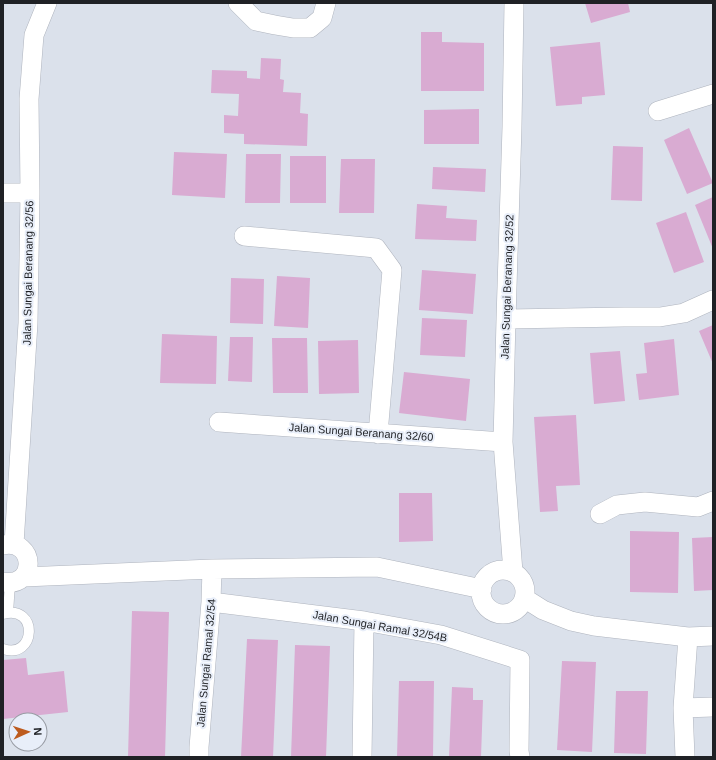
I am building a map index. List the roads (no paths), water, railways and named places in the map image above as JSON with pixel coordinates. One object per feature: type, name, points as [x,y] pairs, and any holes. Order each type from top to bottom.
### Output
[{"type":"street","name":"Jalan Sungai Beranang 32/56","points":[[9,545],[28,322],[30,193],[29,99],[34,35],[47,3]]},
{"type":"street","points":[[238,3],[256,21],[275,25],[310,28],[322,18],[326,3]]},
{"type":"street","name":"Jalan Sungai Beranang 32/52","points":[[512,572],[503,442],[514,3]]},
{"type":"street","points":[[658,111],[713,94]]},
{"type":"street","points":[[3,193],[30,193]]},
{"type":"street","points":[[244,236],[376,248],[392,270],[378,434]]},
{"type":"street","points":[[506,319],[660,317],[684,313],[713,300]]},
{"type":"street","name":"Jalan Sungai Beranang 32/60","points":[[219,422],[503,442]]},
{"type":"street","points":[[600,514],[617,505],[645,502],[698,507],[713,501]]},
{"type":"street","points":[[9,545],[20,547],[28,558],[27,571],[12,581]]},
{"type":"street","points":[[12,581],[212,569],[377,567],[482,589]]},
{"type":"street","name":"Jalan Sungai Ramal 32/54","points":[[199,757],[211,602],[212,569]]},
{"type":"street","points":[[508,570],[519,576],[526,590],[519,607],[513,612],[503,614],[486,606],[483,599],[482,589],[484,582],[493,572],[508,570]]},
{"type":"street","points":[[524,598],[543,610],[571,621],[594,626],[688,637],[713,636]]},
{"type":"street","name":"Jalan Sungai Ramal 32/54B","points":[[211,602],[364,621],[441,635],[520,660],[520,757]]},
{"type":"street","points":[[362,757],[364,621]]},
{"type":"street","points":[[685,757],[683,708],[688,637]]},
{"type":"street","points":[[683,708],[713,707]]},
{"type":"lane","points":[[3,649],[17,649],[26,643],[29,635],[29,625],[24,618],[16,613],[5,614],[12,581]]}]
